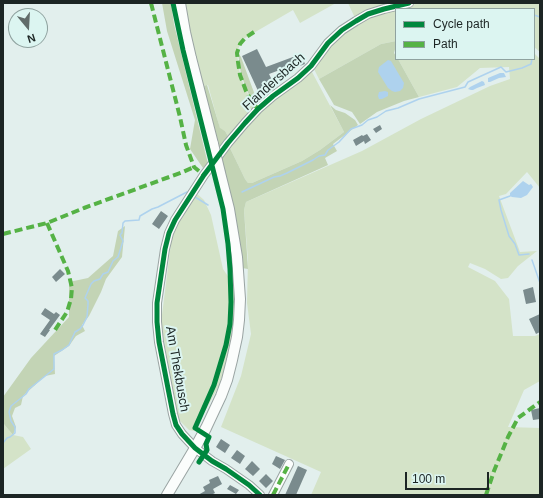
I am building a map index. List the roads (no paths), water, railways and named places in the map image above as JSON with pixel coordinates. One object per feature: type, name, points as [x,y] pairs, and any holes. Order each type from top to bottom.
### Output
[{"type":"main road","points":[[167,495],[206,428],[227,380],[237,337],[240,299],[236,250],[227,201],[190,51],[180,3]]},
{"type":"street","name":"Flandersbach","points":[[169,233],[175,220],[204,175],[244,123],[258,109],[311,66],[328,43],[342,30],[368,14],[409,3]]},
{"type":"street","name":"Am Thekbusch","points":[[169,233],[165,249],[157,303],[157,322],[159,342],[176,425],[195,448],[260,495]]},
{"type":"street","points":[[273,495],[289,464]]},
{"type":"water","points":[[388,60],[391,61],[404,83],[403,88],[400,91],[395,92],[388,88],[378,72],[379,67]]},
{"type":"water","points":[[504,73],[506,77],[488,82],[488,78]]},
{"type":"water","points":[[482,81],[485,85],[473,90],[468,89],[470,87]]},
{"type":"water","points":[[379,92],[388,92],[388,96],[379,99]]},
{"type":"water","points":[[523,181],[529,185],[531,184],[533,187],[527,195],[521,198],[510,196],[510,193]]},
{"type":"waterway","name":"Flandersbach","points":[[535,15],[540,17]]},
{"type":"waterway","name":"Flandersbach","points":[[242,192],[274,177],[287,173],[319,156],[325,155],[328,150],[339,142],[351,129],[362,125],[368,120],[377,117],[386,111],[398,108],[419,99],[465,87],[468,82],[501,67],[506,72],[522,68],[531,64],[532,60]]},
{"type":"waterway","name":"Flandersbach","points":[[3,443],[7,438],[15,433],[15,427],[11,421],[9,412],[11,406],[54,369],[54,354],[69,345],[75,332],[83,325],[87,317],[88,304],[88,301],[85,298],[91,284],[100,279],[103,274],[108,272],[113,261],[118,257],[123,241],[120,235],[122,233],[123,223],[125,221],[139,220],[140,216],[187,192]]},
{"type":"waterway","points":[[510,196],[499,200],[509,236],[515,244],[519,255],[529,254]]},
{"type":"waterway","name":"Flandersbach","points":[[195,197],[208,205]]},
{"type":"waterway","points":[[532,260],[540,283]]}]
